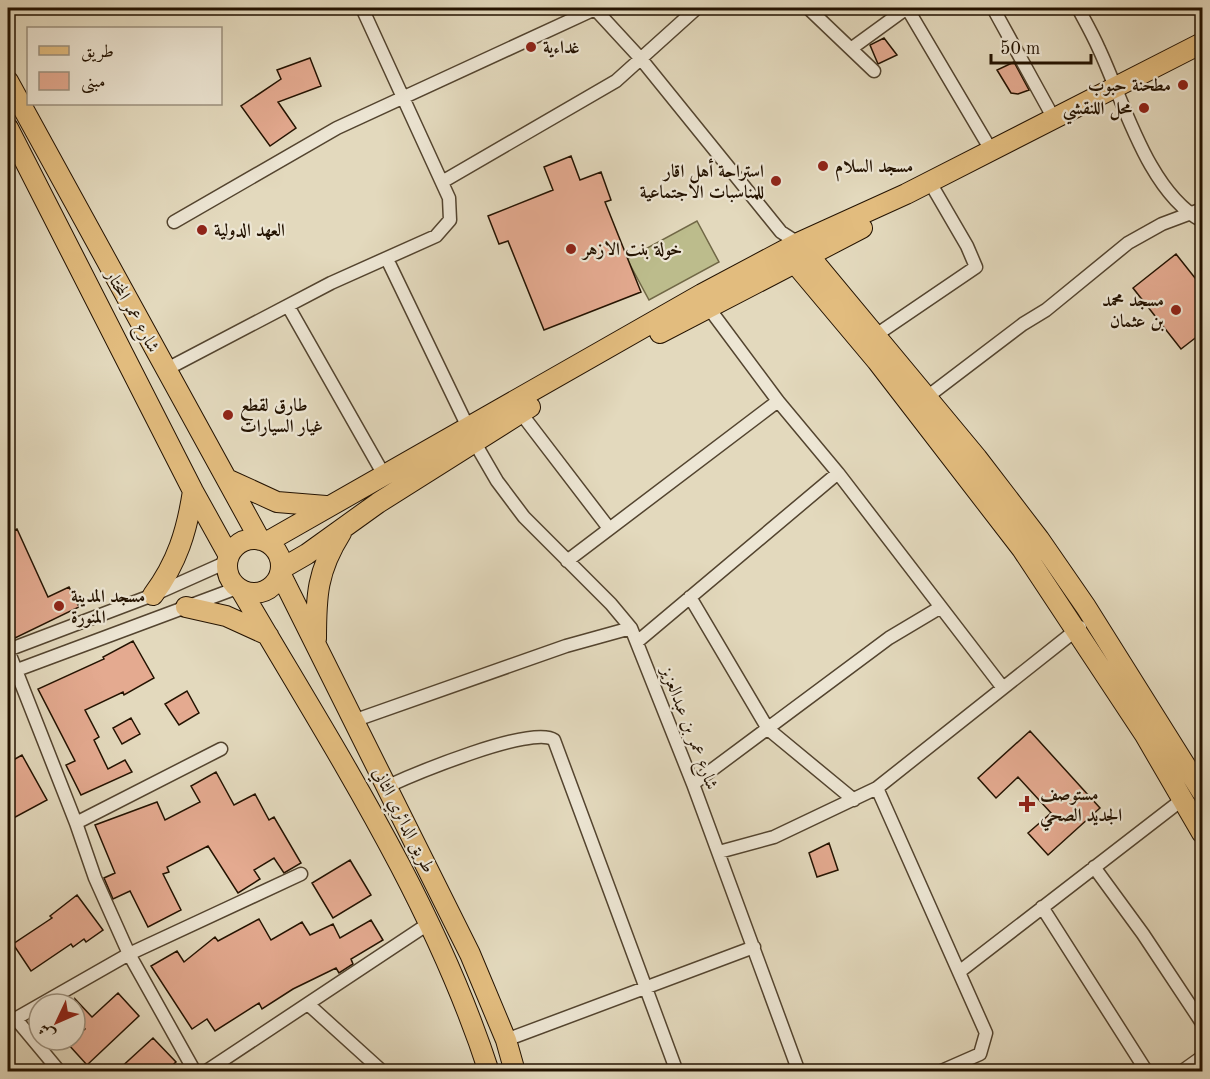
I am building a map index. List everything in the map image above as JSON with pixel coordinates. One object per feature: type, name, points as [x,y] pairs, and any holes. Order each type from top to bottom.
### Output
[{"type":"main road","points":[[1203,43],[1117,91],[935,191],[794,249],[708,307],[520,412],[471,434],[384,475],[264,541],[244,541],[228,559],[229,576],[239,589],[259,592],[268,589],[281,571],[471,434],[702,294],[906,194],[1053,117],[1117,91],[1203,56]]},
{"type":"main road","name":"شارع عمر المختار","points":[[8,81],[165,370],[264,541]]},
{"type":"main road","name":"شارع عمر المختار","points":[[8,128],[44,194],[228,559]]},
{"type":"main road","points":[[794,249],[876,335],[1039,539],[1093,617],[1201,787]]},
{"type":"main road","points":[[794,249],[1022,549],[1076,629],[1203,833]]},
{"type":"main road","points":[[229,480],[261,497],[286,505],[332,505]]},
{"type":"main road","points":[[153,595],[168,575],[182,546],[189,522],[193,491]]},
{"type":"main road","points":[[316,645],[316,593],[333,546],[345,526]]},
{"type":"main road","points":[[264,541],[278,553],[281,571]]},
{"type":"main road","name":"طريق الدائري الثاني","points":[[281,571],[353,721],[470,954],[506,1040],[515,1071]]},
{"type":"main road","name":"طريق الدائري الثاني","points":[[239,589],[352,777],[447,964],[489,1071]]},
{"type":"main road","points":[[186,607],[226,616],[268,635]]},
{"type":"main road","points":[[447,964],[470,954]]},
{"type":"street","points":[[165,370],[288,306],[421,244],[446,226],[451,211],[442,182],[362,8]]},
{"type":"street","points":[[174,222],[292,152],[402,96],[595,8],[641,59],[794,249]]},
{"type":"street","points":[[442,182],[616,81],[697,8]]},
{"type":"street","points":[[852,48],[907,8],[992,150]]},
{"type":"street","points":[[993,8],[1053,117]]},
{"type":"street","points":[[1078,8],[1139,144],[1178,205],[1203,221]]},
{"type":"street","points":[[812,9],[874,71]]},
{"type":"street","points":[[876,335],[976,267],[968,246],[935,191]]},
{"type":"street","points":[[927,397],[1023,324],[1046,310],[1128,243],[1162,224],[1203,209]]},
{"type":"street","name":"شارع عمر بن عبدالعزيز","points":[[387,258],[471,434],[493,474],[524,517],[611,604],[631,628],[719,852],[799,1071]]},
{"type":"street","points":[[288,306],[384,475]]},
{"type":"street","points":[[708,307],[778,401],[838,473],[1003,688]]},
{"type":"street","points":[[567,561],[608,527],[778,401]]},
{"type":"street","points":[[520,412],[608,527]]},
{"type":"street","points":[[637,642],[838,473]]},
{"type":"street","points":[[195,1071],[129,954],[94,878],[76,823],[11,671],[8,650],[153,595],[228,559]]},
{"type":"street","points":[[11,671],[239,589]]},
{"type":"street","points":[[690,597],[768,729],[854,800]]},
{"type":"street","points":[[693,784],[889,638],[941,607]]},
{"type":"street","points":[[719,852],[774,837],[877,788],[1093,617]]},
{"type":"street","points":[[353,721],[567,646],[631,628]]},
{"type":"street","points":[[386,787],[513,739],[542,734],[550,737],[557,745],[677,1071]]},
{"type":"street","points":[[76,823],[221,749]]},
{"type":"street","points":[[877,788],[986,1033],[986,1041],[980,1054],[939,1071]]},
{"type":"street","points":[[958,972],[1183,799]]},
{"type":"street","points":[[1094,867],[1203,1023]]},
{"type":"street","points":[[60,1071],[11,1021],[129,954],[301,874]]},
{"type":"street","points":[[1042,907],[1147,1071]]},
{"type":"street","points":[[205,1071],[309,1005],[428,924]]},
{"type":"street","points":[[506,1040],[648,989],[754,947]]},
{"type":"street","points":[[309,1005],[384,1071]]},
{"type":"street","points":[[1180,1071],[1203,1057]]},
{"type":"green space","points":[[697,221],[719,262],[649,300],[627,259]]},
{"type":"building","points":[[884,38],[897,55],[878,64],[870,45]]},
{"type":"building","points":[[310,58],[321,86],[278,102],[296,128],[270,146],[241,106],[281,79],[277,70]]},
{"type":"building","points":[[1014,62],[1029,90],[1018,94],[1011,93],[997,70]]},
{"type":"building","points":[[571,156],[580,180],[601,172],[611,200],[605,202],[641,292],[544,330],[508,241],[499,244],[488,216],[553,190],[544,167]]},
{"type":"building","name":"مسجد محمد بن عثمان","points":[[1176,254],[1203,288],[1203,332],[1181,349],[1133,288]]},
{"type":"building","points":[[17,529],[48,597],[69,587],[79,607],[15,638],[8,621],[8,533]]},
{"type":"building","points":[[133,641],[154,678],[124,695],[123,692],[85,710],[99,737],[94,740],[108,769],[125,760],[132,772],[81,795],[66,765],[75,761],[38,689],[104,659],[103,657]]},
{"type":"building","points":[[187,691],[199,713],[179,725],[165,704]]},
{"type":"building","points":[[131,718],[140,734],[122,744],[113,728]]},
{"type":"building","points":[[1030,731],[1100,808],[1048,855],[1028,833],[1051,813],[1018,777],[996,798],[978,778]]},
{"type":"building","points":[[22,755],[47,800],[8,821],[8,763]]},
{"type":"building","points":[[216,772],[234,805],[255,794],[269,820],[274,817],[301,863],[284,873],[274,858],[254,870],[260,879],[238,893],[208,846],[167,867],[169,872],[163,874],[181,910],[148,927],[130,891],[113,899],[104,878],[115,873],[95,825],[157,802],[165,820],[200,802],[191,786]]},
{"type":"building","points":[[829,843],[838,870],[817,877],[809,853]]},
{"type":"building","points":[[350,860],[371,895],[333,918],[312,883]]},
{"type":"building","points":[[77,895],[103,930],[86,942],[84,939],[73,947],[71,944],[31,971],[13,944],[52,918],[50,916]]},
{"type":"building","points":[[259,919],[271,940],[302,922],[310,935],[333,924],[340,938],[371,920],[383,940],[351,959],[353,964],[339,973],[336,968],[293,989],[262,1009],[259,1003],[215,1031],[207,1019],[192,1029],[151,966],[177,951],[184,962],[215,937],[218,941]]},
{"type":"building","points":[[118,993],[139,1016],[87,1065],[75,1052],[87,1052],[87,1012],[92,1017]]},
{"type":"building","points":[[153,1038],[176,1062],[166,1071],[117,1071]]},
{"type":"place","name":"غداءية","points":[[531,47]]},
{"type":"place","name":"مطحنة حبوب","points":[[1183,85]]},
{"type":"place","name":"محل اللنقشي","points":[[1144,108]]},
{"type":"place","name":"مسجد السلام","points":[[823,166]]},
{"type":"place","name":"استراحة أهل اقار للمناسبات الاجتماعية","points":[[776,181]]},
{"type":"place","name":"العهد الدولية","points":[[202,230]]},
{"type":"place","name":"خولة بنت الازهر","points":[[571,249]]},
{"type":"place","name":"مسجد محمد بن عثمان","points":[[1176,310]]},
{"type":"place","name":"طارق لقطع غيار السيارات","points":[[228,415]]},
{"type":"place","name":"مسجد المدينة المنورة","points":[[59,606]]},
{"type":"place","name":"مستوصف الجديد الصحي","points":[[1027,804]]}]
